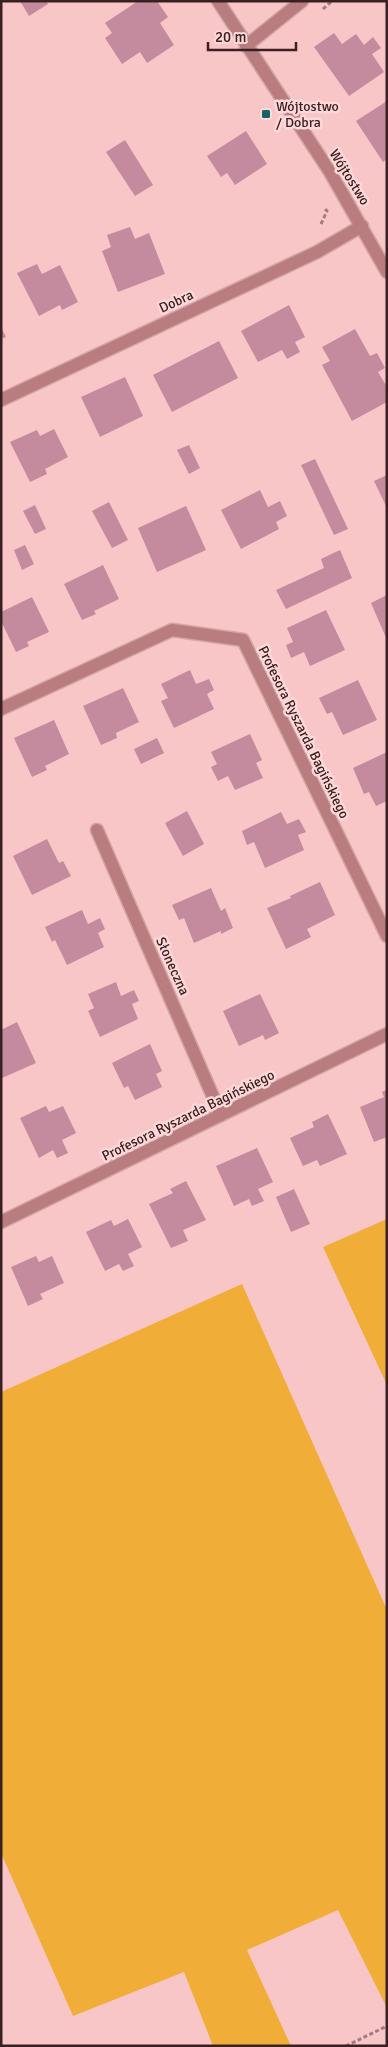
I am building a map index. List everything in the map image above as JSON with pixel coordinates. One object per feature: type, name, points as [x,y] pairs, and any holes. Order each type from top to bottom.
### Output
[{"type":"street","name":"Wójtostwo","points":[[218,1],[330,172],[387,272]]},
{"type":"street","points":[[246,46],[302,1]]},
{"type":"street","name":"Dobra","points":[[1,400],[317,252],[362,226]]},
{"type":"street","name":"Profesora Ryszarda Bagińskiego","points":[[1,708],[172,630],[242,640],[387,936]]},
{"type":"street","name":"Słoneczna","points":[[97,830],[222,1115]]},
{"type":"street","name":"Profesora Ryszarda Bagińskiego","points":[[1,1222],[387,1034]]},
{"type":"path","points":[[318,231],[326,211],[322,203]]},
{"type":"path","points":[[346,2046],[387,2026]]},
{"type":"shaded area","points":[[387,1219],[387,1385],[323,1247]]},
{"type":"shaded area","points":[[242,1284],[387,1610],[387,2008],[338,1910],[247,1950],[291,2046],[213,2046],[184,1972],[73,2016],[1,1853],[1,1392]]},
{"type":"building","points":[[20,1],[46,1],[48,4],[29,16]]},
{"type":"building","points":[[138,1],[157,1],[168,17],[160,23],[174,45],[147,63],[140,52],[122,64],[105,38],[112,33],[105,23]]},
{"type":"building","points":[[334,33],[342,44],[356,34],[364,45],[373,37],[381,48],[372,54],[384,72],[349,96],[314,47]]},
{"type":"building","points":[[387,101],[387,159],[383,162],[356,121]]},
{"type":"building","points":[[246,131],[267,164],[235,185],[227,173],[221,177],[207,156]]},
{"type":"building","points":[[125,140],[153,185],[135,196],[106,152]]},
{"type":"building","points":[[130,227],[135,239],[149,233],[165,274],[118,292],[102,251],[111,247],[107,235]]},
{"type":"building","points":[[37,264],[42,274],[60,265],[78,302],[62,310],[60,305],[39,316],[17,273]]},
{"type":"building","points":[[289,305],[305,337],[295,342],[300,352],[287,359],[282,350],[258,362],[241,331]]},
{"type":"building","points":[[1,327],[6,337],[1,339]]},
{"type":"building","points":[[355,329],[370,356],[377,353],[385,368],[378,372],[387,387],[387,402],[352,421],[322,365],[330,361],[322,347]]},
{"type":"building","points":[[219,341],[238,378],[172,412],[153,375]]},
{"type":"building","points":[[125,377],[143,416],[100,437],[81,397]]},
{"type":"building","points":[[54,429],[68,457],[45,469],[47,474],[30,482],[10,442],[37,430],[40,436]]},
{"type":"building","points":[[189,445],[200,468],[189,474],[177,450]]},
{"type":"building","points":[[315,459],[348,529],[334,535],[301,465]]},
{"type":"building","points":[[387,475],[387,508],[374,481]]},
{"type":"building","points":[[260,490],[268,507],[280,501],[287,516],[276,522],[279,529],[241,549],[221,510]]},
{"type":"building","points":[[109,502],[128,540],[112,548],[92,511]]},
{"type":"building","points":[[35,505],[46,529],[35,534],[23,511]]},
{"type":"building","points":[[186,506],[206,550],[157,572],[138,528]]},
{"type":"building","points":[[25,545],[34,564],[22,570],[14,550]]},
{"type":"building","points":[[340,550],[352,578],[286,609],[276,590],[324,568],[321,559]]},
{"type":"building","points":[[103,565],[119,599],[94,611],[96,614],[82,620],[64,584]]},
{"type":"building","points":[[387,595],[387,640],[371,603]]},
{"type":"building","points":[[32,597],[49,632],[27,642],[29,646],[16,652],[1,621],[1,612]]},
{"type":"building","points":[[326,610],[345,650],[310,666],[304,652],[291,658],[286,645],[293,642],[287,628]]},
{"type":"building","points":[[190,670],[196,684],[209,679],[214,690],[207,694],[214,709],[174,728],[161,701],[168,698],[161,684]]},
{"type":"building","points":[[358,680],[377,720],[343,735],[332,712],[327,714],[319,698]]},
{"type":"building","points":[[123,688],[139,722],[116,733],[117,738],[101,745],[83,706]]},
{"type":"building","points":[[54,720],[69,754],[45,766],[47,770],[32,777],[14,738]]},
{"type":"building","points":[[250,734],[262,760],[256,763],[263,778],[235,790],[228,776],[218,781],[211,767],[217,764],[211,752]]},
{"type":"building","points":[[157,738],[164,753],[141,764],[134,749]]},
{"type":"building","points":[[387,752],[387,801],[376,806],[369,792],[364,794],[353,768]]},
{"type":"building","points":[[187,811],[204,844],[183,856],[165,823]]},
{"type":"building","points":[[281,812],[287,824],[299,819],[306,832],[298,835],[304,850],[265,868],[254,842],[247,845],[242,831]]},
{"type":"building","points":[[47,839],[59,863],[63,861],[71,876],[32,895],[13,856]]},
{"type":"building","points":[[320,882],[335,915],[307,929],[311,937],[286,949],[267,908],[291,898],[290,896]]},
{"type":"building","points":[[211,888],[221,911],[225,908],[233,928],[221,934],[221,931],[194,943],[184,918],[179,920],[172,905]]},
{"type":"building","points":[[82,910],[88,924],[100,918],[105,929],[98,933],[104,947],[67,965],[55,940],[52,942],[45,927]]},
{"type":"building","points":[[116,982],[121,996],[134,990],[139,1001],[132,1004],[138,1019],[100,1037],[88,1011],[94,1008],[88,994]]},
{"type":"building","points":[[260,994],[279,1033],[265,1040],[263,1035],[239,1046],[223,1011]]},
{"type":"building","points":[[17,1022],[36,1063],[2,1078],[1,1030]]},
{"type":"building","points":[[150,1044],[162,1071],[156,1074],[162,1087],[135,1100],[128,1086],[124,1088],[112,1063]]},
{"type":"building","points":[[387,1090],[387,1137],[374,1142],[360,1107],[384,1097],[382,1092]]},
{"type":"building","points":[[46,1106],[49,1112],[63,1106],[76,1133],[62,1140],[68,1153],[57,1158],[53,1150],[39,1158],[20,1118]]},
{"type":"building","points":[[328,1114],[347,1154],[320,1166],[317,1160],[303,1166],[290,1138],[314,1127],[312,1122]]},
{"type":"building","points":[[257,1148],[273,1182],[258,1189],[264,1201],[252,1206],[249,1199],[234,1206],[216,1166]]},
{"type":"building","points":[[186,1181],[206,1220],[183,1230],[188,1241],[171,1248],[149,1204],[173,1193],[170,1189]]},
{"type":"building","points":[[294,1189],[310,1224],[291,1232],[276,1197]]},
{"type":"building","points":[[128,1219],[142,1247],[128,1254],[134,1266],[123,1271],[119,1264],[105,1271],[86,1232],[111,1220],[114,1226]]},
{"type":"building","points":[[36,1256],[39,1262],[52,1256],[64,1283],[40,1294],[43,1299],[28,1306],[11,1267]]},
{"type":"place","name":"Wójtostwo / Dobra","points":[[266,114]]}]
